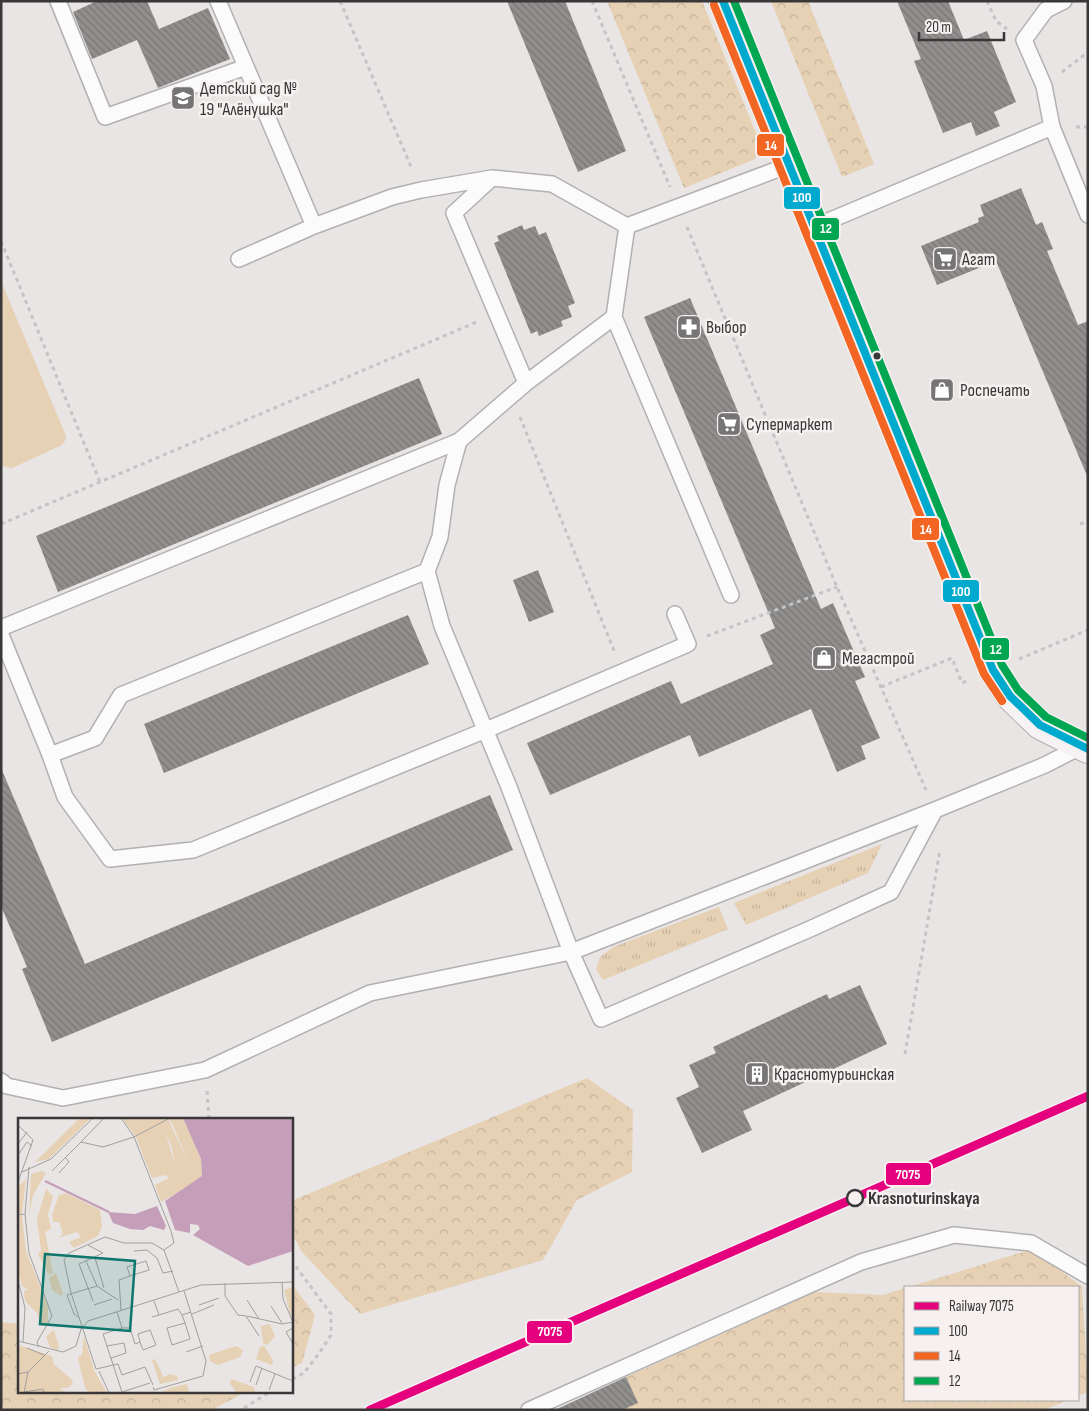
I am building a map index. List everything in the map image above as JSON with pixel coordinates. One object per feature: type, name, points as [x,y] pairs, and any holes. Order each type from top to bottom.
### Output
[{"type":"main road","points":[[723,1],[993,670],[1010,696],[1040,725],[1085,748]]},
{"type":"lane","points":[[58,1],[106,117],[246,67]]},
{"type":"lane","points":[[218,1],[314,226]]},
{"type":"lane","points":[[1064,1],[1046,10],[1024,40],[1044,86],[1052,127],[1088,215]]},
{"type":"lane","points":[[814,227],[1052,127]]},
{"type":"lane","points":[[239,259],[314,226],[392,197],[420,190],[492,178],[552,184],[627,226],[789,165]]},
{"type":"lane","points":[[492,178],[454,213],[526,384]]},
{"type":"lane","points":[[627,226],[614,316],[730,595]]},
{"type":"lane","points":[[1,628],[459,441],[526,384],[614,316]]},
{"type":"lane","points":[[459,441],[447,485],[440,537],[427,570],[442,626],[509,787],[571,952],[601,1019],[891,892],[935,810]]},
{"type":"lane","points":[[50,755],[95,738],[121,695],[427,570]]},
{"type":"lane","points":[[1,635],[50,755],[65,798],[110,859],[193,850],[486,730],[688,644],[675,614]]},
{"type":"lane","points":[[1,1082],[7,1086],[63,1098],[205,1070],[370,993],[571,952],[935,810],[1085,748]]},
{"type":"lane","points":[[529,1410],[861,1262],[954,1235],[1031,1244],[1088,1276]]},
{"type":"path","points":[[592,1],[837,587],[935,810],[943,834],[905,1054]]},
{"type":"path","points":[[987,1],[996,22],[1024,40]]},
{"type":"path","points":[[1044,86],[1088,52]]},
{"type":"path","points":[[1,241],[100,482]]},
{"type":"path","points":[[1,524],[496,314]]},
{"type":"path","points":[[1080,524],[1088,521]]},
{"type":"path","points":[[688,644],[728,627],[837,587]]},
{"type":"path","points":[[205,1070],[209,1118]]},
{"type":"path","points":[[292,1261],[330,1314],[331,1321],[331,1335],[320,1352],[304,1373],[292,1379]]},
{"type":"path","points":[[244,1408],[267,1394]]},
{"type":"green space","points":[[607,1],[702,1],[760,143],[755,159],[684,188]]},
{"type":"green space","points":[[771,1],[808,1],[874,164],[842,177]]},
{"type":"green space","points":[[1,281],[66,436],[62,445],[12,468],[1,464]]},
{"type":"green space","points":[[882,844],[868,873],[746,925],[734,903]]},
{"type":"green space","points":[[719,907],[728,929],[603,980],[596,969],[600,957],[613,947]]},
{"type":"green space","points":[[587,1078],[633,1110],[632,1172],[577,1200],[543,1260],[360,1314],[302,1252],[292,1234],[292,1201]]},
{"type":"green space","points":[[1033,1249],[1082,1287],[1088,1392],[1079,1396],[1079,1286],[912,1286]]},
{"type":"green space","points":[[292,1284],[315,1315],[302,1363],[292,1368]]},
{"type":"green space","points":[[904,1288],[904,1401],[1066,1401],[1043,1410],[622,1410],[626,1377],[815,1292],[883,1295]]},
{"type":"green space","points":[[1,1322],[18,1324],[18,1394],[241,1394],[212,1410],[1,1410]]},
{"type":"building","points":[[97,1],[147,1],[159,29],[208,8],[230,59],[158,88],[137,40],[92,59],[73,12]]},
{"type":"building","points":[[507,1],[565,1],[626,151],[578,172]]},
{"type":"building","points":[[897,1],[948,1],[964,40],[987,31],[1016,102],[994,112],[1000,126],[976,136],[971,122],[943,133],[914,61],[921,59]]},
{"type":"building","points":[[1021,188],[1036,225],[1042,222],[1053,249],[1047,251],[1078,325],[1088,321],[1088,478],[996,261],[937,285],[921,246],[979,222],[978,218],[984,216],[980,205]]},
{"type":"building","points":[[522,225],[524,230],[535,226],[539,235],[546,232],[575,303],[568,306],[572,317],[561,321],[563,326],[539,336],[537,331],[531,334],[494,243],[499,241],[497,236]]},
{"type":"building","points":[[690,298],[821,609],[833,603],[865,677],[855,681],[880,738],[861,746],[866,759],[837,772],[811,709],[699,757],[690,735],[550,795],[527,743],[671,681],[681,704],[773,664],[760,635],[775,628],[644,317]]},
{"type":"building","points":[[419,378],[442,434],[58,592],[36,536]]},
{"type":"building","points":[[538,570],[554,612],[529,622],[513,580]]},
{"type":"building","points":[[408,615],[429,664],[164,773],[144,724]]},
{"type":"building","points":[[1,768],[85,964],[490,795],[513,850],[52,1042],[22,969],[27,967],[1,906]]},
{"type":"building","name":"Краснотурьинская","points":[[860,985],[887,1044],[743,1111],[752,1130],[702,1153],[676,1098],[699,1087],[689,1065],[716,1053],[713,1047],[827,994],[829,999]]},
{"type":"building","points":[[626,1377],[638,1403],[622,1410],[555,1410]]},
{"type":"rail line","name":"7075","points":[[370,1410],[1088,1096]]},
{"type":"transit line","name":"100","points":[[723,1],[993,670],[1010,696],[1040,725],[1088,749]]},
{"type":"transit line","name":"12","points":[[734,1],[1002,665],[1018,690],[1046,717],[1088,738]]},
{"type":"transit line","name":"14","points":[[714,5],[984,674],[1002,701]]},
{"type":"place","name":"Детский сад № 19 \"Алёнушка\"","points":[[183,98]]},
{"type":"place","name":"Агат","points":[[945,259]]},
{"type":"place","name":"Выбор","points":[[689,327]]},
{"type":"place","name":"Роспечать","points":[[942,390]]},
{"type":"place","name":"Супермаркет","points":[[729,424]]},
{"type":"place","name":"Мегастрой","points":[[824,658]]},
{"type":"place","name":"Краснотурьинская","points":[[757,1074]]},
{"type":"place","name":"Krasnoturinskaya","points":[[855,1198]]}]
